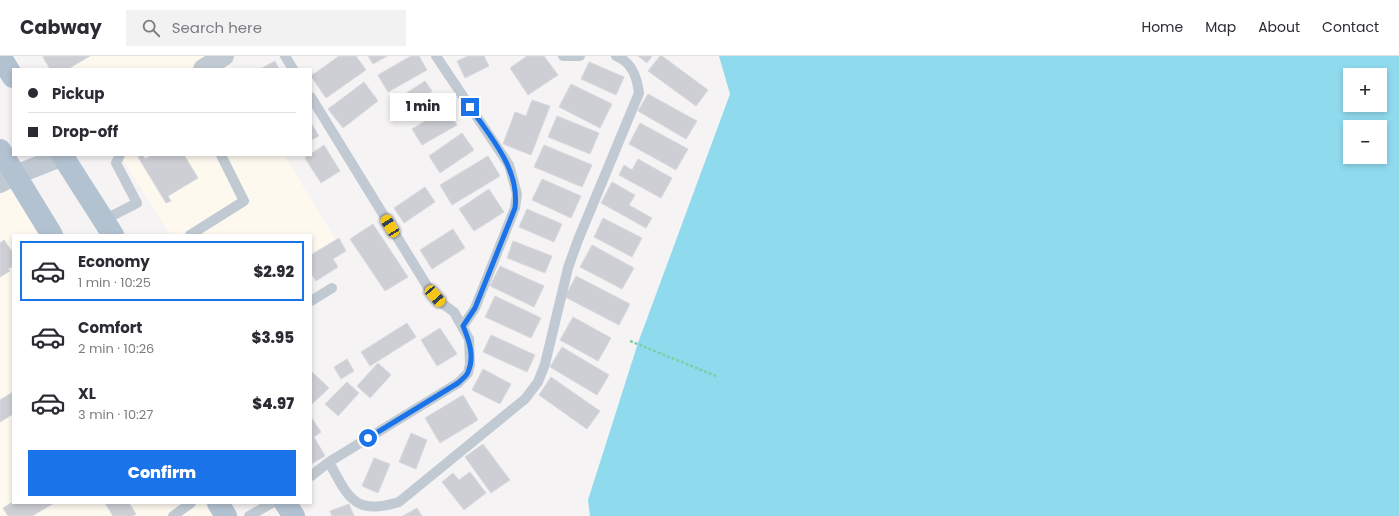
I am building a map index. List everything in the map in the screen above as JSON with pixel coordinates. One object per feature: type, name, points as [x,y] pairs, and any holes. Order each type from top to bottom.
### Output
[{"type":"main road","points":[[0,56],[12,75]]},
{"type":"main road","points":[[0,150],[7,179],[51,234]]},
{"type":"main road","points":[[63,156],[108,227]]},
{"type":"main road","points":[[219,504],[226,516]]},
{"type":"main road","points":[[286,504],[294,516]]},
{"type":"street","points":[[7,179],[63,156]]},
{"type":"lane","points":[[286,56],[293,68]]},
{"type":"lane","points":[[436,56],[509,165],[517,194],[515,208],[475,308],[463,326]]},
{"type":"lane","points":[[563,56],[580,56]]},
{"type":"lane","points":[[329,462],[348,497],[364,507],[382,508],[398,502],[525,399],[538,382],[545,364],[566,276],[578,240],[639,93],[637,79],[632,68],[623,59],[616,56]]},
{"type":"lane","points":[[312,100],[429,290],[440,302],[454,312],[463,326],[469,339],[471,350],[468,373],[458,383],[329,462],[312,475]]},
{"type":"lane","points":[[108,227],[137,203],[116,163],[120,156]]},
{"type":"lane","points":[[192,234],[244,201],[222,156]]},
{"type":"lane","points":[[312,300],[332,288]]},
{"type":"lane","points":[[173,516],[190,504]]},
{"type":"lane","points":[[249,516],[270,504]]},
{"type":"path","points":[[630,341],[716,376]]},
{"type":"shaded area","points":[[58,56],[225,56],[231,68],[65,68]]},
{"type":"shaded area","points":[[121,156],[285,156],[336,240],[312,256],[312,234],[169,234]]},
{"type":"shaded area","points":[[0,172],[38,234],[12,234],[12,504],[205,504],[212,516],[0,516]]},
{"type":"water","points":[[719,56],[1399,56],[1399,516],[590,516],[588,500],[638,343],[730,94]]},
{"type":"building","points":[[90,56],[70,68],[49,68],[43,57]]},
{"type":"building","points":[[339,56],[356,56],[366,70],[326,98],[312,75]]},
{"type":"building","points":[[368,56],[387,56],[373,64]]},
{"type":"building","points":[[411,56],[419,56],[427,70],[388,92],[378,75]]},
{"type":"building","points":[[468,56],[484,56],[489,66],[465,78],[457,61]]},
{"type":"building","points":[[527,56],[544,56],[558,75],[528,95],[510,68]]},
{"type":"building","points":[[638,56],[652,56],[647,63]]},
{"type":"building","points":[[660,56],[708,90],[696,106],[648,71]]},
{"type":"building","points":[[275,61],[278,68],[262,68]]},
{"type":"building","points":[[589,62],[624,77],[616,95],[581,79]]},
{"type":"building","points":[[425,81],[432,91],[401,111],[394,101]]},
{"type":"building","points":[[364,82],[378,101],[343,128],[328,109]]},
{"type":"building","points":[[571,84],[612,104],[600,128],[559,107]]},
{"type":"building","points":[[648,94],[697,121],[686,139],[638,111]]},
{"type":"building","points":[[532,100],[550,106],[531,155],[503,144],[515,112],[526,116]]},
{"type":"building","points":[[447,108],[457,125],[422,145],[412,129]]},
{"type":"building","points":[[557,116],[599,133],[590,154],[548,137]]},
{"type":"building","points":[[640,123],[688,149],[676,170],[629,144]]},
{"type":"building","points":[[312,125],[319,136],[312,140]]},
{"type":"building","points":[[462,133],[474,150],[440,173],[429,156]]},
{"type":"building","points":[[324,145],[340,171],[321,183],[305,158],[312,156],[312,153]]},
{"type":"building","points":[[544,145],[592,165],[582,187],[534,167]]},
{"type":"building","points":[[144,156],[145,159],[150,156],[185,156],[198,178],[168,196],[171,201],[166,203],[138,157]]},
{"type":"building","points":[[488,156],[500,176],[452,205],[440,185]]},
{"type":"building","points":[[638,159],[672,178],[661,198],[619,175],[624,165],[632,170]]},
{"type":"building","points":[[542,179],[581,196],[571,218],[532,200]]},
{"type":"building","points":[[612,182],[635,195],[629,205],[652,218],[646,228],[601,203]]},
{"type":"building","points":[[425,187],[435,202],[404,223],[394,208]]},
{"type":"building","points":[[489,189],[504,212],[474,231],[459,209]]},
{"type":"building","points":[[527,209],[562,224],[554,242],[519,227]]},
{"type":"building","points":[[603,218],[642,238],[632,257],[594,237]]},
{"type":"building","points":[[373,224],[408,277],[385,291],[350,239]]},
{"type":"building","points":[[453,229],[465,248],[432,269],[420,250]]},
{"type":"building","points":[[339,238],[346,251],[333,259],[338,267],[316,281],[312,275],[312,254]]},
{"type":"building","points":[[4,240],[12,252],[12,267],[8,269],[10,271],[0,277],[0,243]]},
{"type":"building","points":[[513,241],[552,256],[545,273],[507,258]]},
{"type":"building","points":[[592,245],[634,268],[622,289],[580,267]]},
{"type":"building","points":[[500,266],[544,286],[534,307],[490,286]]},
{"type":"building","points":[[576,276],[630,304],[619,325],[565,297]]},
{"type":"building","points":[[495,296],[541,318],[531,338],[485,317]]},
{"type":"building","points":[[573,317],[611,338],[598,361],[560,340]]},
{"type":"building","points":[[407,323],[416,337],[370,366],[361,352]]},
{"type":"building","points":[[440,328],[457,354],[437,366],[421,340]]},
{"type":"building","points":[[491,335],[535,355],[527,372],[483,352]]},
{"type":"building","points":[[562,347],[609,375],[597,395],[550,367]]},
{"type":"building","points":[[347,359],[354,371],[341,379],[334,367]]},
{"type":"building","points":[[378,363],[391,375],[370,398],[357,386]]},
{"type":"building","points":[[483,369],[511,384],[500,404],[472,390]]},
{"type":"building","points":[[312,372],[329,388],[312,404]]},
{"type":"building","points":[[551,377],[600,411],[587,429],[539,395]]},
{"type":"building","points":[[347,382],[359,393],[338,416],[325,404]]},
{"type":"building","points":[[12,393],[12,415],[0,422],[0,400]]},
{"type":"building","points":[[463,395],[478,420],[440,443],[425,418]]},
{"type":"building","points":[[312,418],[321,432],[314,437],[325,456],[312,463]]},
{"type":"building","points":[[411,433],[427,440],[416,469],[399,462]]},
{"type":"building","points":[[483,444],[510,480],[491,493],[465,457]]},
{"type":"building","points":[[374,458],[390,464],[378,493],[362,486]]},
{"type":"building","points":[[470,472],[486,493],[464,510],[442,482],[453,473],[459,480]]},
{"type":"building","points":[[12,503],[12,504],[52,504],[32,516],[8,516],[3,508]]},
{"type":"building","points":[[106,504],[130,504],[136,514],[133,516],[113,516]]},
{"type":"building","points":[[349,504],[354,516],[332,516],[330,511]]},
{"type":"building","points":[[417,508],[422,516],[403,516]]},
{"type":"route","points":[[368,438],[458,383],[468,373],[471,350],[469,339],[463,326],[475,308],[515,208],[517,194],[509,165],[470,107]]}]
